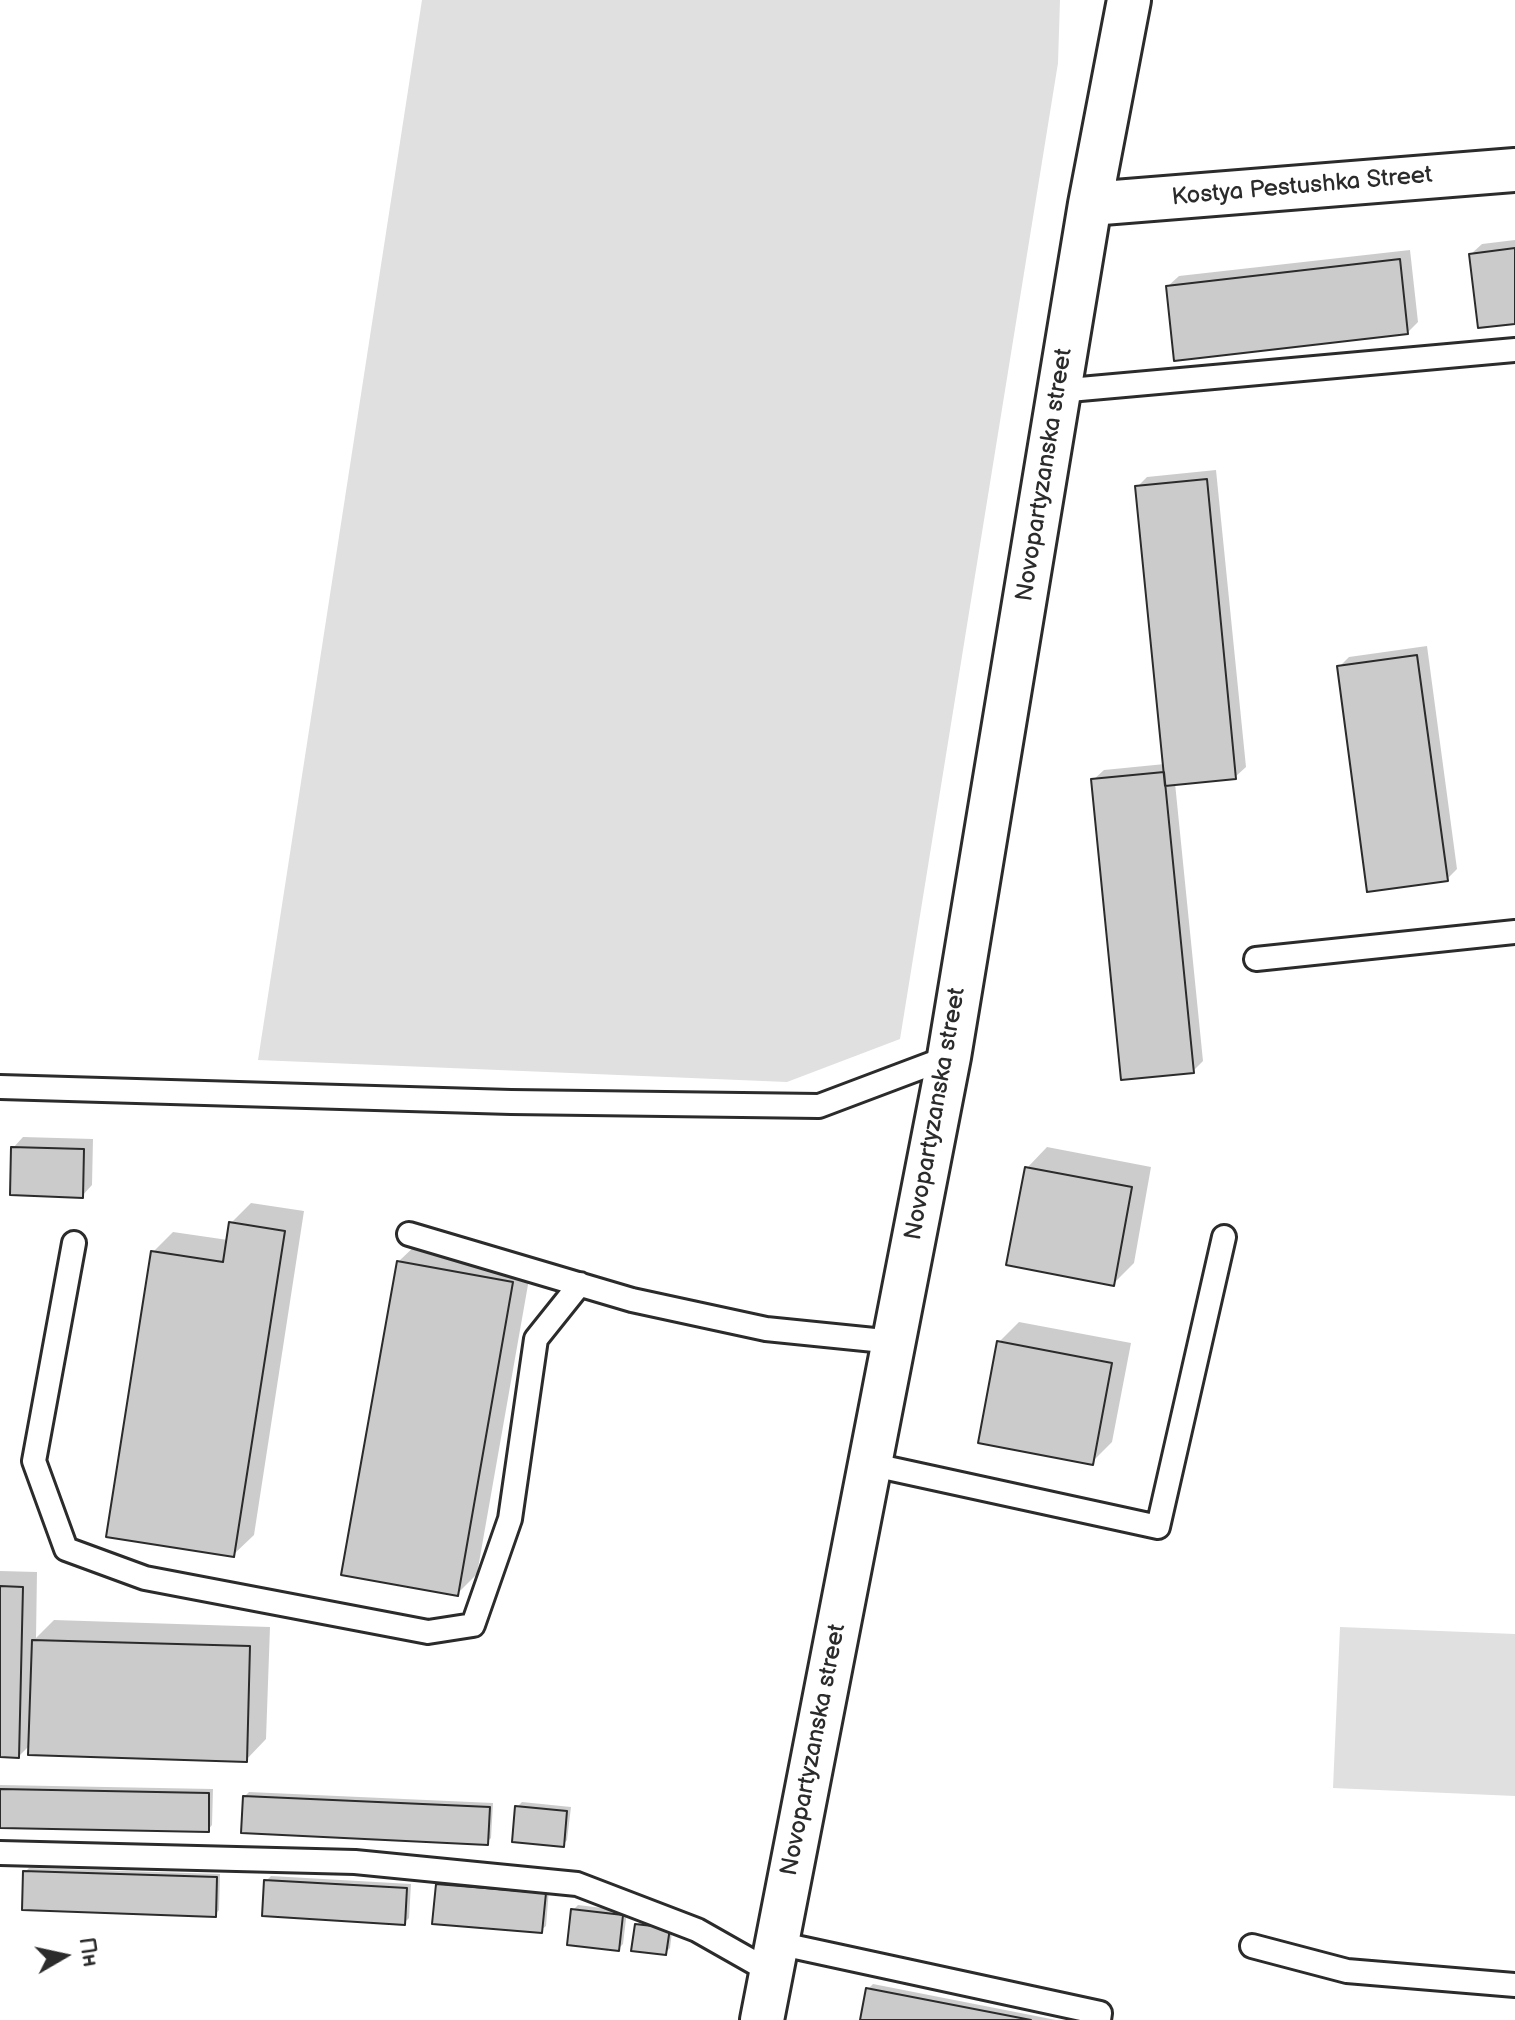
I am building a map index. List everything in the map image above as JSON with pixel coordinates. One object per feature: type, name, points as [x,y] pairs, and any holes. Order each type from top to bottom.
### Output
[{"type":"street","name":"Novopartyzanska street","points":[[762,2020],[949,1057],[1058,391],[1129,0]]},
{"type":"street","name":"Kostya Pestushka Street","points":[[1090,204],[1515,170]]},
{"type":"lane","points":[[1058,391],[1515,350]]},
{"type":"lane","points":[[1256,959],[1515,932]]},
{"type":"lane","points":[[0,1087],[511,1102],[819,1106],[949,1057]]},
{"type":"lane","points":[[409,1234],[632,1300],[766,1329],[894,1342]]},
{"type":"lane","points":[[869,1464],[1158,1527],[1224,1237]]},
{"type":"lane","points":[[74,1243],[34,1461],[66,1549],[145,1578],[428,1632],[473,1625],[510,1519],[536,1339],[580,1284]]},
{"type":"lane","points":[[0,1853],[355,1862],[577,1884],[774,1958],[1100,2013],[1099,2020]]},
{"type":"lane","points":[[1252,1946],[1347,1971],[1515,1985]]},
{"type":"shaded area","points":[[422,0],[1060,0],[1058,63],[900,1039],[787,1082],[258,1060]]},
{"type":"shaded area","points":[[1340,1627],[1515,1634],[1515,1796],[1333,1788]]},
{"type":"building","points":[[1515,248],[1515,324],[1478,328],[1469,254]]},
{"type":"building","points":[[1400,259],[1408,334],[1174,361],[1166,286]]},
{"type":"building","points":[[1207,479],[1236,779],[1165,786],[1135,486]]},
{"type":"building","points":[[1417,655],[1448,881],[1367,892],[1337,666]]},
{"type":"building","points":[[1164,772],[1194,1073],[1121,1080],[1091,779]]},
{"type":"building","points":[[11,1147],[84,1149],[83,1198],[10,1195]]},
{"type":"building","points":[[1025,1167],[1132,1187],[1114,1286],[1006,1265]]},
{"type":"building","points":[[229,1222],[285,1231],[234,1557],[106,1537],[151,1251],[223,1262]]},
{"type":"building","points":[[397,1261],[513,1282],[458,1596],[341,1575]]},
{"type":"building","points":[[997,1341],[1112,1363],[1093,1465],[978,1443]]},
{"type":"building","points":[[0,1586],[23,1587],[19,1758],[0,1757]]},
{"type":"building","points":[[32,1640],[250,1646],[247,1762],[28,1755]]},
{"type":"building","points":[[0,1789],[209,1793],[209,1832],[0,1828]]},
{"type":"building","points":[[243,1796],[490,1807],[488,1845],[241,1833]]},
{"type":"building","points":[[515,1806],[567,1811],[564,1847],[512,1842]]},
{"type":"building","points":[[23,1871],[217,1877],[216,1917],[22,1910]]},
{"type":"building","points":[[264,1880],[407,1888],[405,1925],[262,1916]]},
{"type":"building","points":[[436,1884],[546,1893],[542,1933],[432,1924]]},
{"type":"building","points":[[571,1909],[623,1915],[619,1951],[567,1945]]},
{"type":"building","points":[[635,1924],[670,1928],[666,1955],[631,1951]]},
{"type":"building","points":[[866,1988],[1031,2020],[860,2020]]}]
